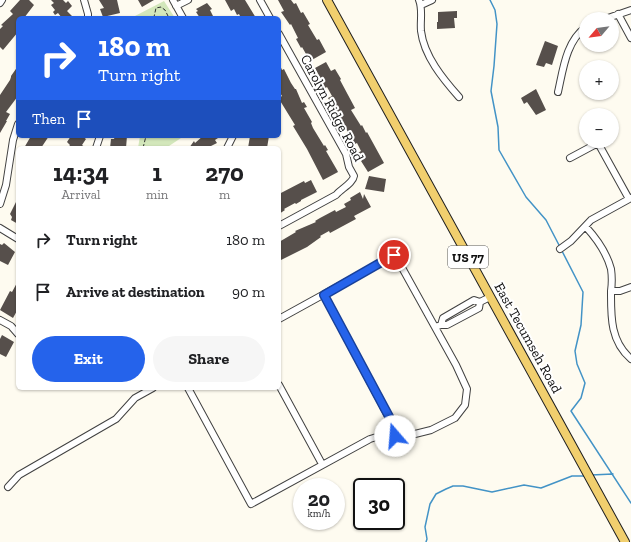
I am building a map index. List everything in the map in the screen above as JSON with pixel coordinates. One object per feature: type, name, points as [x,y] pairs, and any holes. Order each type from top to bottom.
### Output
[{"type":"main road","name":"East Tecumseh Road","points":[[327,0],[624,542]]},
{"type":"street","points":[[84,0],[88,16]]},
{"type":"street","points":[[173,0],[182,16]]},
{"type":"street","points":[[176,6],[188,0]]},
{"type":"street","points":[[260,0],[269,16]]},
{"type":"street","points":[[432,0],[420,2],[421,32],[436,67],[459,98]]},
{"type":"street","points":[[619,14],[631,10]]},
{"type":"street","points":[[619,16],[631,38]]},
{"type":"street","points":[[558,92],[570,49],[575,37],[579,33]]},
{"type":"street","name":"Carolyn Ridge Road","points":[[281,38],[346,154],[349,167],[354,176],[352,182],[342,188],[336,195],[281,225]]},
{"type":"street","points":[[0,204],[6,185],[13,140],[16,130]]},
{"type":"street","points":[[560,249],[586,227],[591,220],[630,198],[598,143],[570,158]]},
{"type":"street","points":[[586,227],[594,236],[609,263],[611,271],[612,327],[620,347],[631,359]]},
{"type":"street","points":[[0,228],[16,238]]},
{"type":"street","points":[[189,390],[251,504],[370,439],[382,435],[411,436],[432,430],[455,418],[465,405],[467,389],[438,326],[394,255],[281,318]]},
{"type":"street","points":[[611,291],[620,291],[631,287]]},
{"type":"street","points":[[324,295],[393,424],[395,436]]},
{"type":"street","points":[[438,326],[443,318],[474,300],[480,302],[490,297]]},
{"type":"street","points":[[438,326],[447,325],[479,308],[480,302]]},
{"type":"street","points":[[0,320],[11,326],[16,332]]},
{"type":"street","points":[[281,389],[322,464]]},
{"type":"street","points":[[8,487],[19,475],[116,420],[135,398],[149,390]]},
{"type":"path","points":[[154,16],[156,8],[161,7],[165,10],[168,16]]},
{"type":"green space","points":[[164,1],[174,16],[135,16]]},
{"type":"green space","points":[[140,138],[181,138],[169,146],[138,146]]},
{"type":"building","points":[[20,0],[29,0],[34,5],[26,16],[16,16],[16,34],[3,50],[0,47],[0,29],[3,26],[1,25],[13,14],[10,11]]},
{"type":"building","points":[[51,0],[63,0],[66,3],[68,1],[72,6],[67,11],[72,16],[60,16],[58,13],[55,15],[53,12],[55,10],[51,5],[54,3]]},
{"type":"building","points":[[99,0],[117,0],[120,13],[103,16],[100,9],[104,8]]},
{"type":"building","points":[[138,0],[154,0],[142,7]]},
{"type":"building","points":[[225,0],[245,0],[255,16],[240,16],[239,14],[237,15],[234,9],[231,11]]},
{"type":"building","points":[[278,0],[291,0],[294,4],[296,3],[301,13],[303,12],[310,24],[308,25],[317,40],[319,39],[326,52],[310,61],[296,39],[298,38],[291,24],[290,25],[281,12],[284,11]]},
{"type":"building","points":[[207,3],[212,9],[210,10],[213,16],[199,16],[196,9]]},
{"type":"building","points":[[457,11],[457,18],[454,18],[455,28],[437,29],[438,12]]},
{"type":"building","points":[[545,41],[558,46],[552,65],[546,63],[544,67],[536,65]]},
{"type":"building","points":[[326,62],[331,71],[335,69],[341,79],[340,80],[355,108],[351,110],[366,133],[367,132],[384,163],[368,172],[361,161],[362,160],[358,153],[361,151],[357,143],[355,144],[328,98],[332,96],[327,87],[324,89],[321,84],[323,83],[315,68]]},
{"type":"building","points":[[281,68],[282,70],[284,69],[291,83],[296,89],[302,103],[304,102],[307,107],[304,108],[312,122],[313,128],[328,150],[326,151],[338,172],[323,180],[293,126],[295,125],[281,102]]},
{"type":"building","points":[[16,69],[16,99],[6,112],[10,114],[0,133],[0,95]]},
{"type":"building","points":[[536,89],[546,110],[536,115],[527,102],[524,104],[521,98]]},
{"type":"building","points":[[30,138],[48,138],[42,146],[25,146]]},
{"type":"building","points":[[70,138],[86,139],[82,145],[83,146],[69,146],[67,142]]},
{"type":"building","points":[[127,138],[126,146],[110,146],[111,139]]},
{"type":"building","points":[[201,138],[218,138],[215,140],[217,143],[211,146],[190,146],[194,141],[195,143]]},
{"type":"building","points":[[250,138],[269,138],[267,146],[248,146]]},
{"type":"building","points":[[369,176],[386,179],[384,192],[365,189]]},
{"type":"building","points":[[311,180],[317,192],[284,209],[285,210],[281,213],[281,193],[304,181],[305,183]]},
{"type":"building","points":[[360,192],[363,199],[364,194],[371,207],[354,216],[356,219],[330,233],[329,231],[320,236],[321,237],[307,247],[281,260],[281,241],[296,232],[295,231],[316,222],[315,221],[335,210],[336,212],[346,207],[344,204],[351,200],[350,198]]},
{"type":"building","points":[[16,202],[16,223],[11,220],[12,217],[10,214]]},
{"type":"building","points":[[4,243],[15,252],[8,265],[0,261],[0,244],[2,245]]},
{"type":"building","points":[[16,285],[16,313],[13,318],[0,310],[10,291],[12,292]]},
{"type":"building","points":[[2,335],[14,342],[6,357],[0,354],[0,339]]},
{"type":"waterway","points":[[490,0],[495,10],[497,24],[491,91],[498,127],[499,150],[526,197],[546,220],[560,247]]},
{"type":"waterway","points":[[562,251],[583,292],[581,325],[575,351],[577,364],[585,383],[581,398],[571,411],[631,503]]},
{"type":"waterway","points":[[591,475],[613,474]]},
{"type":"waterway","points":[[426,542],[425,527],[430,504],[436,494],[453,486],[463,486],[492,492],[524,485],[541,488],[572,476],[585,476]]},
{"type":"route","points":[[394,255],[324,295],[393,424],[395,436]]}]
